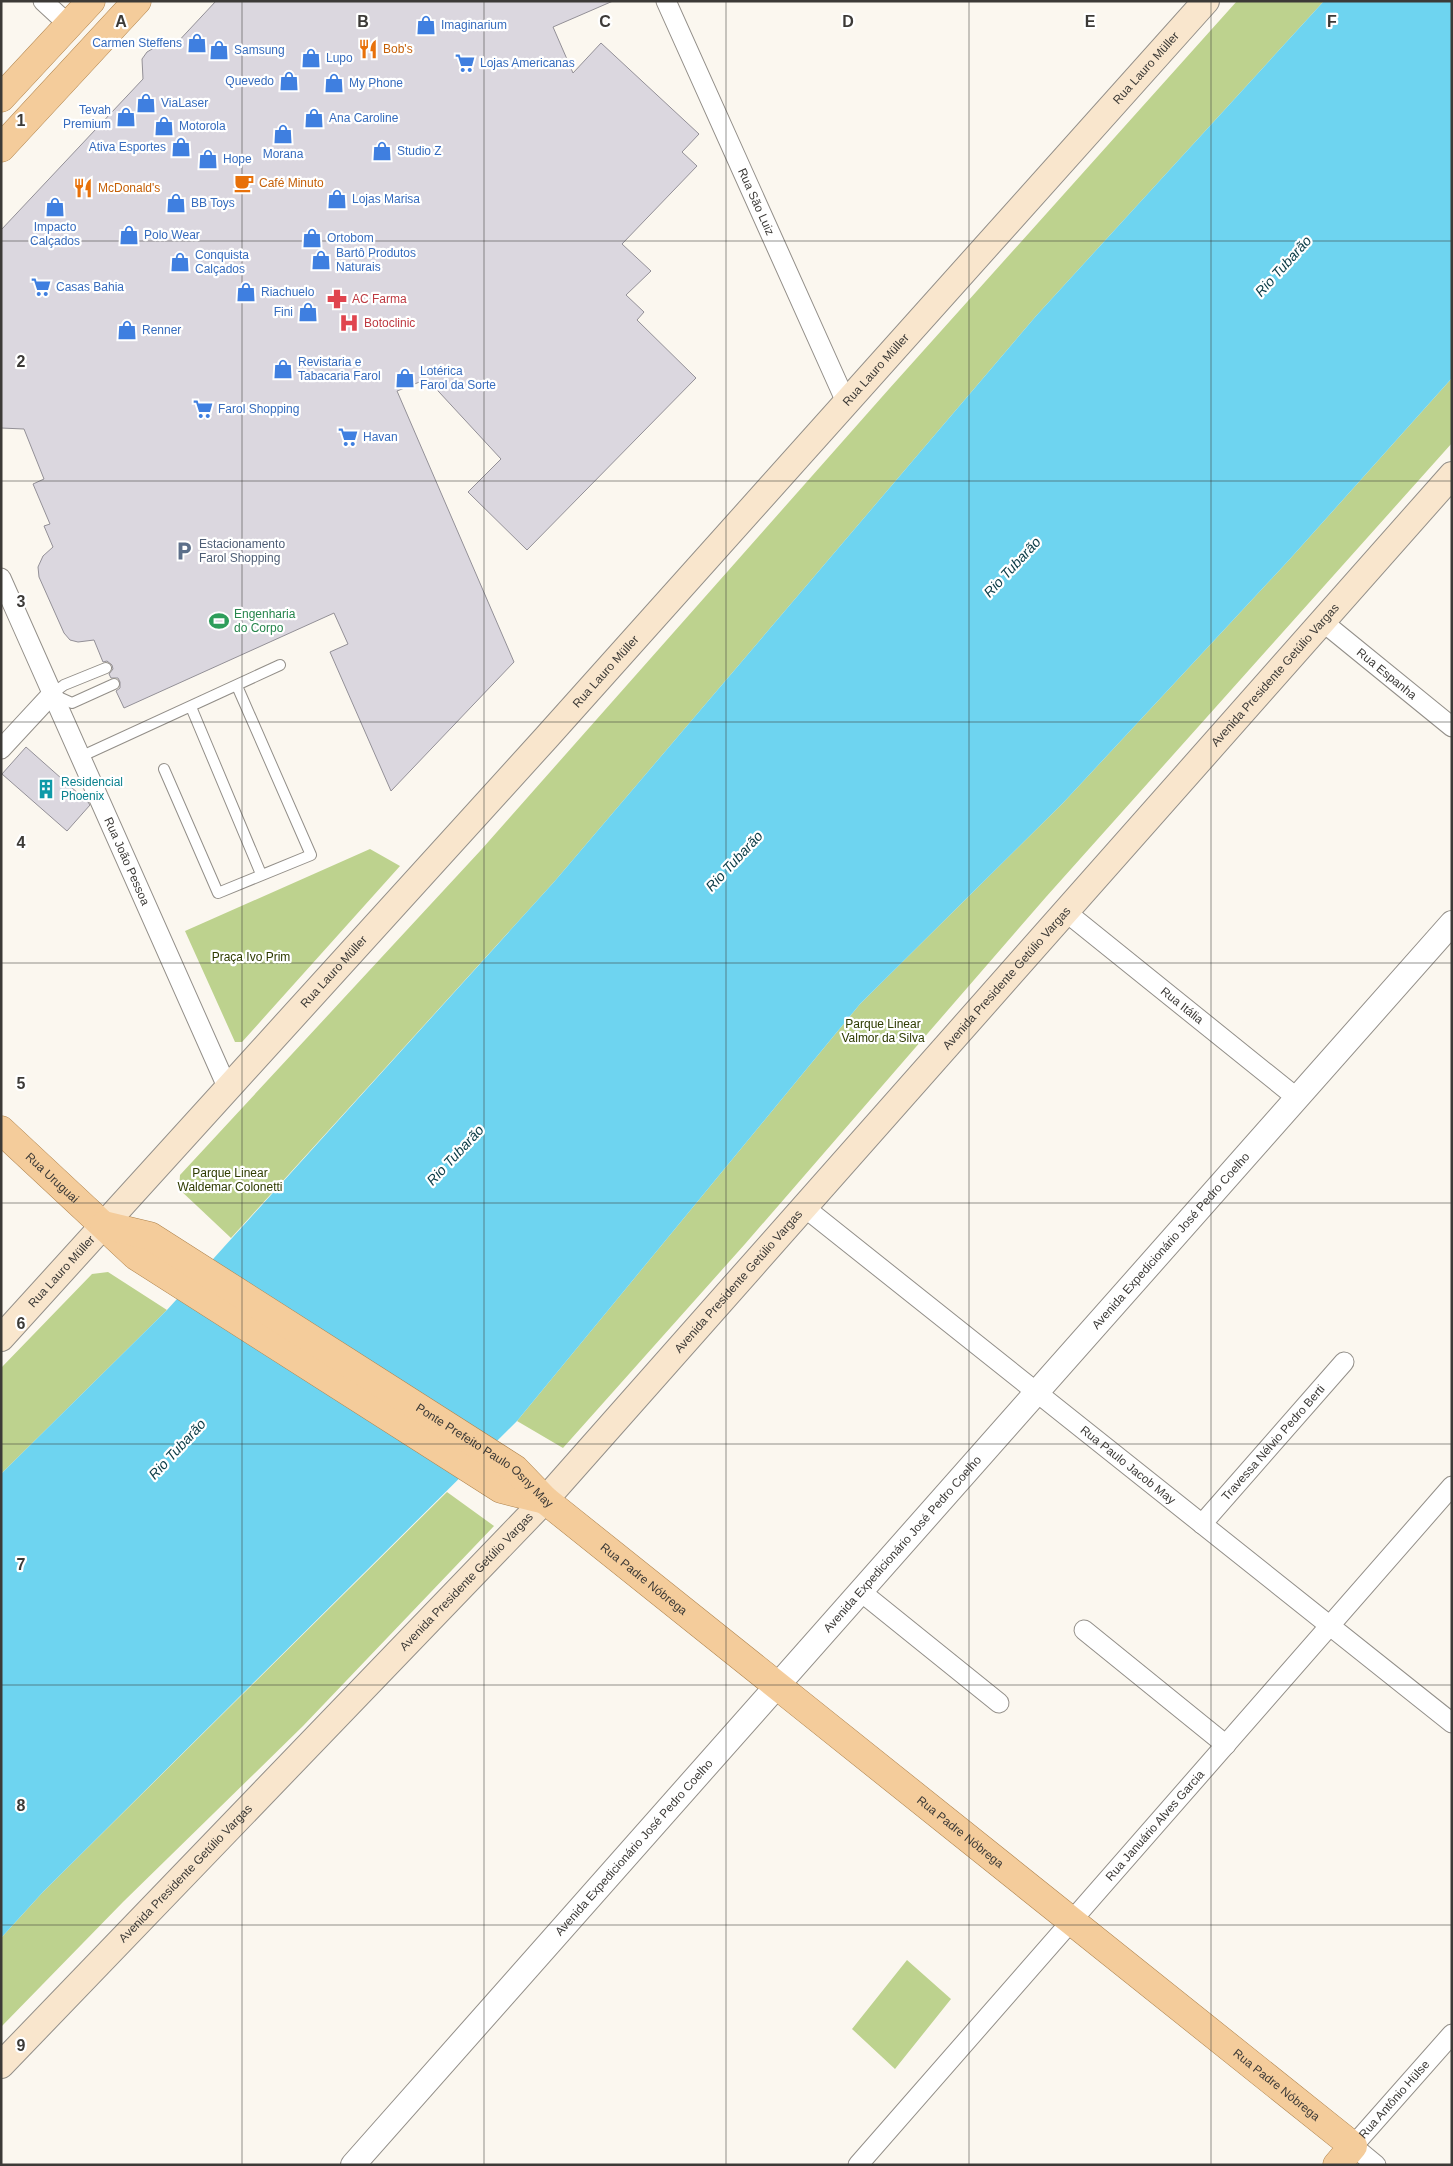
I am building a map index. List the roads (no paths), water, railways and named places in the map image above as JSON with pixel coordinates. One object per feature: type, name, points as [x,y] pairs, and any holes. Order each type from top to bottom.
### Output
[{"type":"main road","points":[[1,148],[137,1]]},
{"type":"main road","name":"Rua Lauro Müller","points":[[1,1338],[228,1089],[1206,1]]},
{"type":"main road","points":[[1,98],[88,2]]},
{"type":"main road","name":"Avenida Presidente Getúlio Vargas","points":[[1,2065],[545,1500],[1452,474]]},
{"type":"main road","name":"Rua Uruguai","points":[[1,1130],[104,1225]]},
{"type":"main road","name":"Ponte Prefeito Paulo Osny May","points":[[104,1225],[143,1246],[508,1479],[545,1500]]},
{"type":"main road","name":"Rua Padre Nóbrega","points":[[545,1500],[1071,1922],[1345,2156]]},
{"type":"street","points":[[48,2],[69,25]]},
{"type":"street","name":"Rua São Luiz","points":[[674,6],[846,402]]},
{"type":"street","name":"Rua João Pessoa","points":[[1,578],[228,1089]]},
{"type":"street","name":"Rua Espanha","points":[[1322,622],[1452,728]]},
{"type":"street","points":[[1,749],[52,694]]},
{"type":"street","name":"Rua Itália","points":[[1066,912],[1297,1098]]},
{"type":"street","name":"Avenida Expedicionário José Pedro Coelho","points":[[353,2165],[1452,923]]},
{"type":"street","name":"Rua Paulo Jacob May","points":[[804,1206],[1452,1723]]},
{"type":"street","name":"Travessa Nélvio Pedro Berti","points":[[1202,1524],[1344,1362]]},
{"type":"street","name":"Rua Januário Alves Garcia","points":[[858,2165],[1452,1486]]},
{"type":"street","points":[[860,1591],[1000,1702]]},
{"type":"street","points":[[1084,1630],[1226,1744]]},
{"type":"street","name":"Rua Antônio Hülse","points":[[1345,2156],[1452,2034]]},
{"type":"street","name":"Rua Padre Nóbrega","points":[[1345,2156],[1376,2165]]},
{"type":"lane","points":[[80,756],[280,665]]},
{"type":"lane","points":[[106,668],[64,685],[52,694],[72,703],[114,684]]},
{"type":"lane","points":[[164,769],[218,894],[311,854],[237,686]]},
{"type":"lane","points":[[191,707],[261,874]]},
{"type":"water","name":"Rio Tubarão","points":[[1324,1],[1452,1],[1452,378],[1289,560],[1063,803],[860,1004],[517,1421],[43,1892],[1,1938],[1,1474],[167,1310],[554,882],[1036,316]]},
{"type":"place","name":"Imaginarium","points":[[426,25]]},
{"type":"place","name":"Carmen Steffens","points":[[197,43]]},
{"type":"place","name":"Bob's","points":[[368,49]]},
{"type":"place","name":"Samsung","points":[[219,50]]},
{"type":"place","name":"Lupo","points":[[311,58]]},
{"type":"place","name":"Lojas Americanas","points":[[465,63]]},
{"type":"place","name":"Quevedo","points":[[289,81]]},
{"type":"place","name":"My Phone","points":[[334,83]]},
{"type":"place","name":"ViaLaser","points":[[146,103]]},
{"type":"place","name":"Tevah Premium","points":[[126,117]]},
{"type":"place","name":"Ana Caroline","points":[[314,118]]},
{"type":"place","name":"Motorola","points":[[164,126]]},
{"type":"place","name":"Morana","points":[[283,134]]},
{"type":"place","name":"Ativa Esportes","points":[[181,147]]},
{"type":"place","name":"Studio Z","points":[[382,151]]},
{"type":"place","name":"Hope","points":[[208,159]]},
{"type":"place","name":"Café Minuto","points":[[244,183]]},
{"type":"place","name":"McDonald's","points":[[83,188]]},
{"type":"place","name":"Lojas Marisa","points":[[337,199]]},
{"type":"place","name":"BB Toys","points":[[176,203]]},
{"type":"place","name":"Impacto Calçados","points":[[55,207]]},
{"type":"place","name":"Polo Wear","points":[[129,235]]},
{"type":"place","name":"Ortobom","points":[[312,238]]},
{"type":"place","name":"Bartô Produtos Naturais","points":[[321,260]]},
{"type":"place","name":"Conquista Calçados","points":[[180,262]]},
{"type":"place","name":"Casas Bahia","points":[[41,287]]},
{"type":"place","name":"Riachuelo","points":[[246,292]]},
{"type":"place","name":"AC Farma","points":[[337,299]]},
{"type":"place","name":"Fini","points":[[308,312]]},
{"type":"place","name":"Botoclinic","points":[[349,323]]},
{"type":"place","name":"Renner","points":[[127,330]]},
{"type":"place","name":"Revistaria e Tabacaria Farol","points":[[283,369]]},
{"type":"place","name":"Lotérica Farol da Sorte","points":[[405,378]]},
{"type":"place","name":"Farol Shopping","points":[[203,409]]},
{"type":"place","name":"Havan","points":[[348,437]]},
{"type":"place","name":"Estacionamento Farol Shopping","points":[[184,551]]},
{"type":"place","name":"Engenharia do Corpo","points":[[219,621]]},
{"type":"place","name":"Residencial Phoenix","points":[[46,789]]},
{"type":"park label","name":"Praça Ivo Prim","points":[[251,957]]},
{"type":"park label","name":"Parque Linear Valmor da Silva","points":[[883,1031]]},
{"type":"park label","name":"Parque Linear Waldemar Colonetti","points":[[230,1180]]}]
